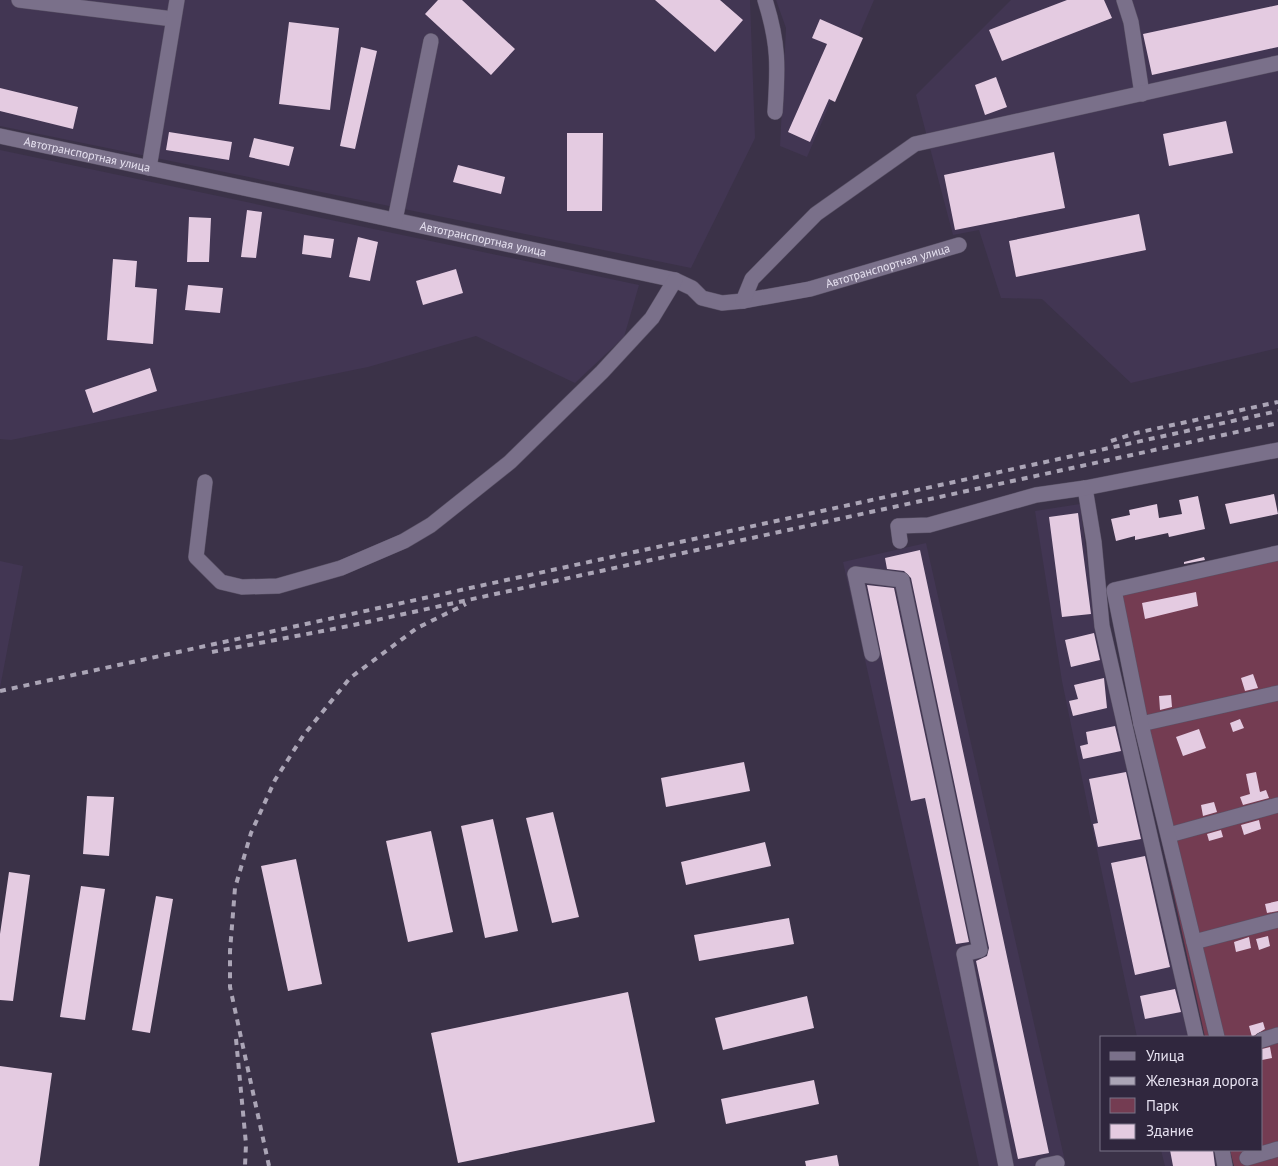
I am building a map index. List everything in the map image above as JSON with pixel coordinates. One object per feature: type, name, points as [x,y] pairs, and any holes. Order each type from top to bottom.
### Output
[{"type":"street","points":[[18,0],[174,19]]},
{"type":"street","points":[[150,168],[177,0]]},
{"type":"street","points":[[765,0],[774,27],[778,56],[775,112]]},
{"type":"street","points":[[1124,0],[1131,22],[1142,94]]},
{"type":"street","points":[[395,220],[431,41]]},
{"type":"street","points":[[743,301],[752,279],[816,214],[915,144],[1278,63]]},
{"type":"street","name":"Автотранспортная улица","points":[[0,136],[675,280],[692,288],[702,298],[722,303],[810,289],[959,245]]},
{"type":"street","points":[[205,482],[196,557],[222,582],[242,587],[278,586],[341,568],[404,541],[431,525],[510,462],[602,372],[652,318],[675,280]]},
{"type":"street","points":[[900,541],[898,526],[929,525],[1036,495],[1085,488],[1278,450]]},
{"type":"street","points":[[1085,488],[1094,542],[1102,626],[1196,1036]]},
{"type":"street","points":[[1217,1036],[1141,724],[1114,590],[1278,553]]},
{"type":"street","points":[[872,654],[855,574],[902,580],[980,950],[964,954],[1006,1166]]},
{"type":"street","points":[[1141,724],[1278,693]]},
{"type":"street","points":[[1169,835],[1278,804]]},
{"type":"street","points":[[1194,942],[1278,920]]},
{"type":"street","points":[[1263,1040],[1278,1036]]},
{"type":"street","points":[[1247,1158],[1278,1149]]},
{"type":"street","points":[[1222,1151],[1225,1166]]},
{"type":"shaded area","points":[[0,0],[750,0],[755,138],[691,268],[0,126]]},
{"type":"shaded area","points":[[776,0],[874,0],[807,157],[780,146],[786,28]]},
{"type":"shaded area","points":[[1011,0],[1278,0],[1278,348],[1131,383],[1042,299],[1001,298],[979,230],[953,235],[916,95]]},
{"type":"shaded area","points":[[0,150],[639,285],[624,337],[575,383],[476,336],[368,367],[11,440],[0,439]]},
{"type":"shaded area","points":[[1080,504],[1095,620],[1192,1036],[1137,1036],[1062,681],[1035,511]]},
{"type":"shaded area","points":[[926,543],[1066,1166],[979,1166],[843,562]]},
{"type":"shaded area","points":[[0,561],[23,566],[0,688]]},
{"type":"shaded area","points":[[1161,1151],[1218,1151],[1222,1166],[1165,1166]]},
{"type":"green space","points":[[1278,558],[1278,1166],[1234,1166],[1230,1151],[1263,1151],[1263,1036],[1205,1036],[1108,596]]},
{"type":"building","points":[[438,0],[462,0],[515,49],[491,75],[425,14]]},
{"type":"building","points":[[655,0],[720,0],[743,20],[715,52]]},
{"type":"building","points":[[1067,0],[1104,0],[1112,18],[1002,61],[989,30]]},
{"type":"building","points":[[1278,5],[1278,47],[1152,75],[1143,34]]},
{"type":"building","points":[[820,19],[863,38],[835,102],[829,99],[810,142],[788,132],[827,44],[812,38]]},
{"type":"building","points":[[289,22],[339,28],[330,110],[279,104]]},
{"type":"building","points":[[361,47],[377,51],[355,149],[340,146]]},
{"type":"building","points":[[996,77],[1007,107],[985,115],[975,85]]},
{"type":"building","points":[[0,88],[78,107],[73,129],[0,111]]},
{"type":"building","points":[[1226,121],[1233,153],[1169,166],[1163,134]]},
{"type":"building","points":[[169,132],[232,142],[229,160],[166,150]]},
{"type":"building","points":[[567,133],[603,133],[602,211],[567,211]]},
{"type":"building","points":[[254,138],[294,147],[289,166],[249,157]]},
{"type":"building","points":[[1054,152],[1065,208],[955,230],[944,175]]},
{"type":"building","points":[[458,165],[505,177],[501,194],[453,182]]},
{"type":"building","points":[[247,210],[262,212],[256,258],[241,257]]},
{"type":"building","points":[[1139,214],[1146,250],[1016,277],[1009,241]]},
{"type":"building","points":[[189,217],[211,218],[209,262],[187,262]]},
{"type":"building","points":[[304,235],[334,239],[331,258],[302,254]]},
{"type":"building","points":[[358,237],[378,242],[370,281],[349,277]]},
{"type":"building","points":[[113,259],[137,261],[135,287],[157,289],[153,344],[107,340]]},
{"type":"building","points":[[456,269],[463,293],[423,305],[416,281]]},
{"type":"building","points":[[188,285],[223,288],[220,313],[185,310]]},
{"type":"building","points":[[150,368],[157,391],[93,413],[85,390]]},
{"type":"building","points":[[1274,494],[1278,514],[1230,524],[1225,504]]},
{"type":"building","points":[[1198,496],[1205,529],[1169,537],[1168,533],[1135,540],[1135,536],[1116,541],[1111,519],[1130,515],[1129,510],[1157,504],[1159,518],[1182,514],[1179,500]]},
{"type":"building","points":[[1078,513],[1091,614],[1062,617],[1049,517]]},
{"type":"building","points":[[920,550],[1049,1153],[1018,1159],[976,961],[987,956],[989,948],[911,578],[904,571],[887,569],[885,558]]},
{"type":"building","points":[[1204,557],[1205,560],[1184,564],[1184,562]]},
{"type":"building","points":[[867,585],[894,588],[969,942],[956,944],[925,798],[911,801]]},
{"type":"building","points":[[1196,592],[1198,606],[1145,619],[1142,603]]},
{"type":"building","points":[[1094,633],[1100,660],[1071,667],[1065,640]]},
{"type":"building","points":[[1253,674],[1258,688],[1245,691],[1241,678]]},
{"type":"building","points":[[1104,678],[1107,708],[1073,716],[1069,701],[1078,699],[1074,685]]},
{"type":"building","points":[[1171,695],[1172,707],[1160,710],[1159,696]]},
{"type":"building","points":[[1240,719],[1244,728],[1233,732],[1230,723]]},
{"type":"building","points":[[1115,726],[1121,751],[1083,759],[1080,746],[1088,744],[1086,732]]},
{"type":"building","points":[[1199,729],[1206,748],[1183,756],[1176,737]]},
{"type":"building","points":[[744,762],[750,791],[666,807],[661,778]]},
{"type":"building","points":[[1126,772],[1141,839],[1098,847],[1093,824],[1098,823],[1089,779]]},
{"type":"building","points":[[1256,772],[1260,792],[1266,790],[1269,798],[1243,805],[1240,797],[1250,794],[1246,774]]},
{"type":"building","points":[[87,796],[114,797],[109,856],[83,854]]},
{"type":"building","points":[[1214,802],[1217,812],[1203,816],[1201,805]]},
{"type":"building","points":[[553,812],[579,917],[552,923],[526,818]]},
{"type":"building","points":[[493,819],[518,931],[485,938],[461,826]]},
{"type":"building","points":[[1259,820],[1261,829],[1244,835],[1241,825]]},
{"type":"building","points":[[1221,830],[1223,837],[1209,841],[1207,834]]},
{"type":"building","points":[[431,831],[453,932],[408,942],[386,841]]},
{"type":"building","points":[[765,842],[771,866],[686,885],[681,862]]},
{"type":"building","points":[[1145,856],[1170,967],[1135,975],[1111,863]]},
{"type":"building","points":[[296,859],[322,984],[288,991],[261,866]]},
{"type":"building","points":[[9,872],[30,875],[13,1001],[0,1000],[0,934]]},
{"type":"building","points":[[81,886],[105,889],[85,1020],[60,1017]]},
{"type":"building","points":[[156,896],[173,899],[150,1033],[132,1030]]},
{"type":"building","points":[[1278,901],[1278,911],[1267,913],[1265,904]]},
{"type":"building","points":[[789,918],[794,944],[699,961],[694,935]]},
{"type":"building","points":[[1268,936],[1270,946],[1259,950],[1256,939]]},
{"type":"building","points":[[1249,937],[1251,948],[1236,952],[1234,942]]},
{"type":"building","points":[[1175,989],[1181,1012],[1145,1019],[1140,996]]},
{"type":"building","points":[[628,992],[655,1122],[458,1163],[431,1033]]},
{"type":"building","points":[[807,996],[814,1028],[723,1050],[715,1018]]},
{"type":"building","points":[[1263,1022],[1265,1029],[1252,1036],[1249,1026]]},
{"type":"building","points":[[1270,1047],[1272,1058],[1263,1060],[1263,1049]]},
{"type":"building","points":[[0,1066],[52,1073],[39,1166],[0,1166]]},
{"type":"building","points":[[814,1080],[819,1104],[726,1124],[721,1099]]},
{"type":"building","points":[[1170,1151],[1213,1151],[1215,1166],[1173,1166]]},
{"type":"building","points":[[837,1155],[839,1166],[806,1166],[805,1161]]},
{"type":"railway","points":[[1111,441],[1136,433],[1278,402]]},
{"type":"railway","points":[[0,691],[1278,411]]},
{"type":"railway","points":[[212,652],[349,626],[1278,423]]},
{"type":"railway","points":[[269,1166],[230,987],[230,951],[235,888],[251,833],[275,780],[303,736],[350,678],[417,628],[466,604]]},
{"type":"railway","points":[[236,1039],[246,1144],[245,1166]]}]
